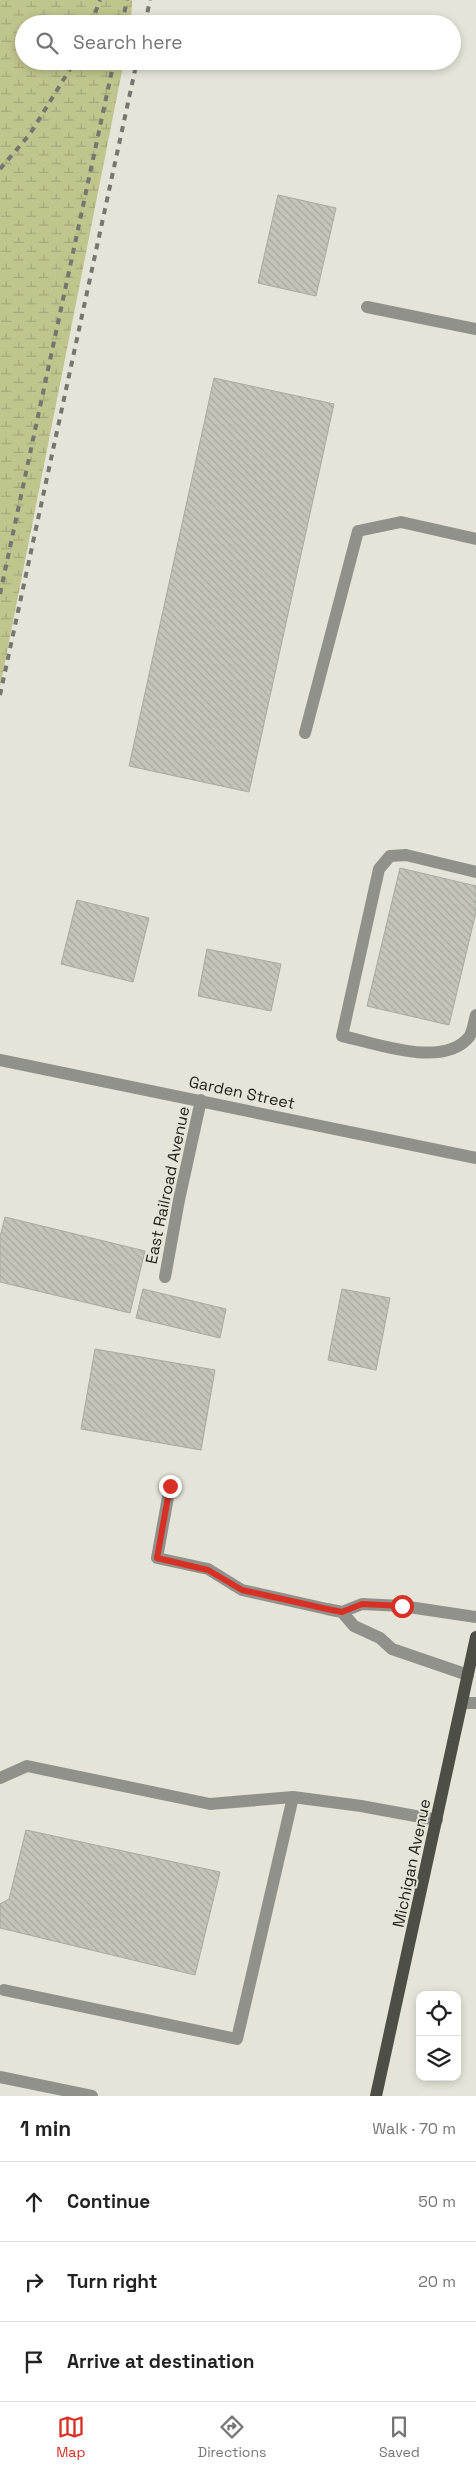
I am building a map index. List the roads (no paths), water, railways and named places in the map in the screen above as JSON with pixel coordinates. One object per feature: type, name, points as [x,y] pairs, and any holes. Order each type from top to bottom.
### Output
[{"type":"main road","name":"Michigan Avenue","points":[[376,2096],[476,1637]]},
{"type":"street","points":[[368,306],[476,329]]},
{"type":"street","points":[[305,733],[358,531],[401,522],[476,539]]},
{"type":"street","points":[[476,872],[406,855],[390,856],[380,869],[342,1036],[426,1054],[450,1050],[469,1036],[476,1014]]},
{"type":"street","name":"Garden Street","points":[[0,1060],[476,1158]]},
{"type":"street","name":"East Railroad Avenue","points":[[165,1277],[179,1200],[201,1100]]},
{"type":"street","points":[[170,1486],[157,1558],[208,1570],[242,1590],[342,1612],[362,1604],[402,1606],[476,1618]]},
{"type":"street","points":[[342,1612],[354,1626],[380,1638],[392,1649],[468,1674]]},
{"type":"street","points":[[463,1703],[476,1703]]},
{"type":"street","points":[[0,1778],[27,1766],[210,1804],[292,1797],[360,1806],[437,1820]]},
{"type":"street","points":[[4,1990],[237,2039],[292,1797]]},
{"type":"street","points":[[0,2077],[92,2096]]},
{"type":"railway","points":[[94,15],[100,0]]},
{"type":"railway","points":[[124,15],[127,0]]},
{"type":"railway","points":[[147,15],[150,0]]},
{"type":"railway","points":[[0,169],[30,134],[69,70]]},
{"type":"railway","points":[[0,594],[112,70]]},
{"type":"railway","points":[[0,695],[135,70]]}]
